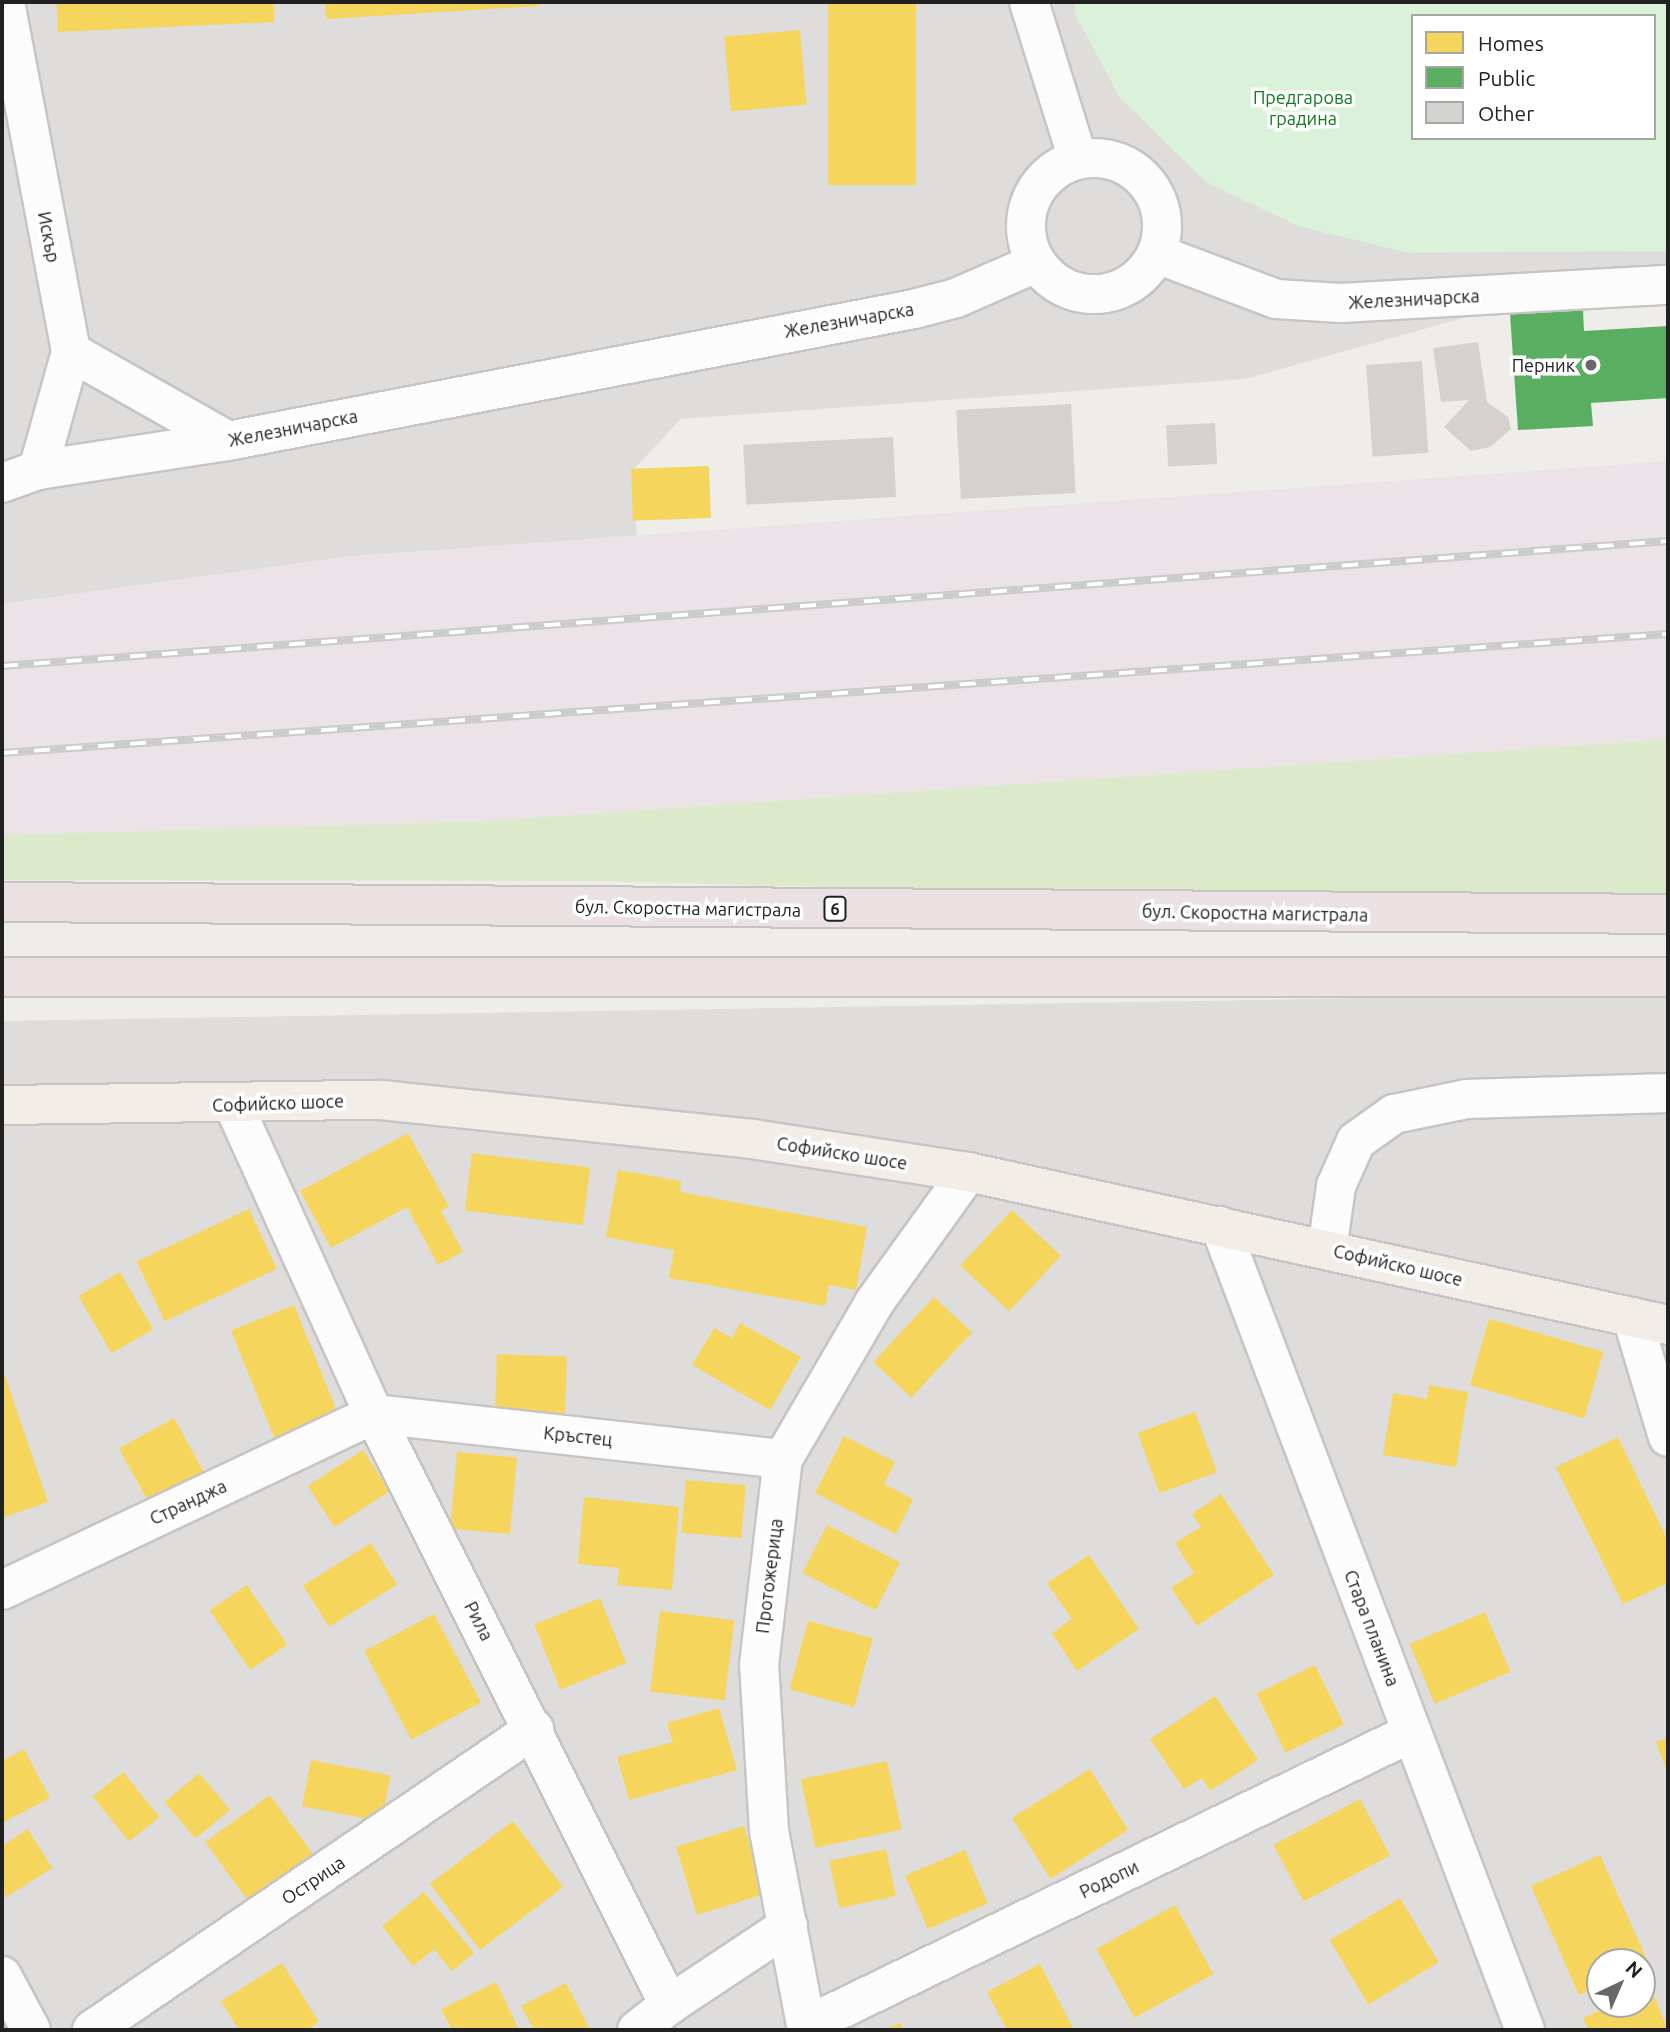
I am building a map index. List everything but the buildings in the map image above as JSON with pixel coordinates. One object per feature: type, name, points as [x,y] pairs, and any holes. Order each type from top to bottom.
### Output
[{"type":"highway","name":"бул. Скоростна магистрала","points":[[2,902],[1668,914]]},
{"type":"highway","points":[[2,977],[1668,977]]},
{"type":"main road","name":"Софийско шосе","points":[[2,1105],[234,1105],[381,1100],[752,1139],[968,1172],[1668,1325]]},
{"type":"street","name":"Искър","points":[[5,2],[71,352],[38,470]]},
{"type":"street","points":[[1029,2],[1078,159]]},
{"type":"street","points":[[1078,159],[1116,161],[1147,183],[1162,217],[1157,254],[1133,282],[1099,294],[1063,287],[1036,262],[1026,232],[1030,200],[1049,174],[1078,159]]},
{"type":"street","name":"Железничарска","points":[[1157,254],[1276,299],[1328,303],[1668,285]]},
{"type":"street","name":"Железничарска","points":[[2,483],[38,470],[228,441],[914,309],[956,298],[1036,262]]},
{"type":"street","points":[[71,352],[228,441]]},
{"type":"street","points":[[1327,1250],[1336,1186],[1356,1141],[1394,1114],[1467,1099],[1668,1093]]},
{"type":"street","name":"Рила","points":[[234,1105],[374,1414],[669,2005]]},
{"type":"street","name":"Протожерица","points":[[808,2028],[769,1831],[759,1665],[783,1459],[874,1303],[968,1172]]},
{"type":"street","name":"Стара планина","points":[[1220,1226],[1525,2030]]},
{"type":"street","points":[[1632,1317],[1668,1437]]},
{"type":"street","name":"Кръстец","points":[[374,1414],[783,1459]]},
{"type":"street","name":"Странджа","points":[[2,1590],[374,1414]]},
{"type":"street","name":"Острица","points":[[92,2030],[534,1730]]},
{"type":"street","name":"Родопи","points":[[808,2028],[1411,1733]]},
{"type":"street","points":[[637,2030],[669,2005],[788,1926]]},
{"type":"street","points":[[2,1976],[31,2030]]},
{"type":"shaded area","points":[[2,2],[1668,2],[1668,300],[1499,308],[1245,379],[681,419],[632,471],[637,538],[353,556],[2,604]]},
{"type":"shaded area","points":[[1668,461],[1668,739],[483,821],[2,835],[2,604],[353,556]]},
{"type":"shaded area","points":[[1668,993],[1668,2030],[2,2030],[2,1021]]},
{"type":"green space","name":"Предгарова градина","points":[[1075,2],[1668,2],[1668,251],[1409,253],[1298,226],[1206,182],[1120,98],[1075,14]]},
{"type":"green space","points":[[1668,739],[1668,895],[1190,896],[587,881],[2,880],[2,835],[483,821]]},
{"type":"railway","points":[[2,666],[1668,541]]},
{"type":"railway","points":[[2,753],[1668,634]]},
{"type":"place","name":"Перник","points":[[1591,365]]}]
